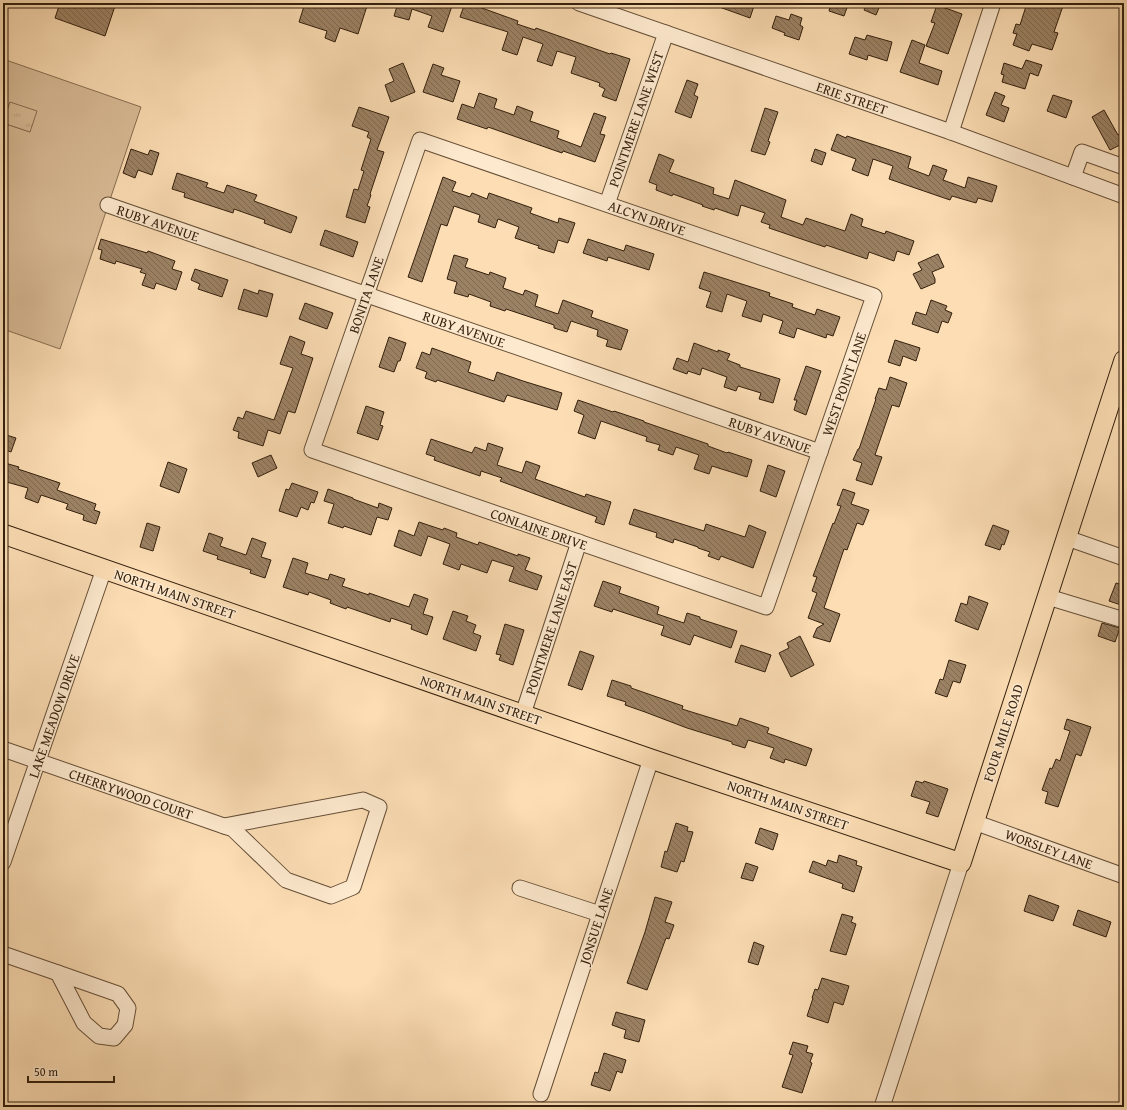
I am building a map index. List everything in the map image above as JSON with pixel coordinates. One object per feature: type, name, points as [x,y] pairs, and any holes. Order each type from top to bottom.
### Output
[{"type":"main road","name":"FOUR MILE ROAD","points":[[961,863],[1124,360]]},
{"type":"main road","name":"NORTH MAIN STREET","points":[[3,534],[651,759],[961,863]]},
{"type":"street","name":"ERIE STREET","points":[[580,3],[952,132],[1073,177],[1124,194]]},
{"type":"street","points":[[952,132],[993,3]]},
{"type":"street","name":"POINTMERE LANE WEST","points":[[607,204],[666,33]]},
{"type":"street","name":"ALCYN DRIVE","points":[[420,140],[874,296]]},
{"type":"street","name":"BONITA LANE","points":[[312,450],[420,140]]},
{"type":"street","points":[[1073,177],[1082,152],[1124,167]]},
{"type":"street","name":"RUBY AVENUE","points":[[108,205],[820,452]]},
{"type":"street","name":"WEST POINT LANE","points":[[766,607],[874,296]]},
{"type":"street","name":"CONLAINE DRIVE","points":[[312,450],[766,607]]},
{"type":"street","points":[[1067,538],[1124,558]]},
{"type":"street","name":"POINTMERE LANE EAST","points":[[523,714],[579,542]]},
{"type":"street","name":"LAKE MEADOW DRIVE","points":[[3,862],[104,569]]},
{"type":"street","points":[[1048,597],[1124,620]]},
{"type":"street","name":"CHERRYWOOD COURT","points":[[3,750],[224,826],[233,829],[286,880],[330,896],[353,887],[379,807],[363,800],[224,826]]},
{"type":"street","name":"JONSUE LANE","points":[[542,1094],[651,759]]},
{"type":"street","name":"WORSLEY LANE","points":[[974,822],[1124,876]]},
{"type":"street","name":"FOUR MILE ROAD","points":[[882,1107],[961,863]]},
{"type":"street","points":[[520,888],[600,914]]},
{"type":"street","points":[[3,954],[58,973],[118,994],[128,1008],[126,1025],[114,1038],[99,1036],[84,1023],[58,973]]},
{"type":"green space","points":[[3,59],[141,107],[60,349],[3,329],[3,123],[30,132],[10,102],[3,122]]},
{"type":"green space","points":[[10,102],[37,111],[30,132],[3,123]]},
{"type":"building","points":[[60,3],[116,3],[105,36],[55,18]]},
{"type":"building","points":[[305,3],[368,3],[358,34],[340,28],[335,42],[325,38],[327,31],[299,22]]},
{"type":"building","points":[[398,3],[442,3],[452,6],[443,32],[428,27],[432,16],[412,9],[409,20],[394,16]]},
{"type":"building","points":[[465,3],[518,21],[517,24],[535,30],[536,28],[610,54],[611,53],[630,59],[616,101],[602,96],[605,89],[599,86],[600,83],[571,73],[576,57],[557,51],[552,66],[537,61],[543,44],[523,37],[517,55],[502,50],[508,32],[460,17]]},
{"type":"building","points":[[711,3],[755,3],[750,18]]},
{"type":"building","points":[[831,3],[848,5],[844,16],[829,11]]},
{"type":"building","points":[[867,3],[881,3],[876,15],[864,10]]},
{"type":"building","points":[[1027,3],[1064,3],[1054,32],[1058,33],[1052,50],[1032,44],[1029,51],[1013,45],[1017,34],[1013,33],[1016,24],[1020,25]]},
{"type":"building","points":[[937,5],[962,14],[948,54],[926,46],[935,23],[931,22]]},
{"type":"building","points":[[791,14],[802,18],[800,25],[803,27],[799,40],[784,35],[785,33],[772,28],[776,16],[789,20]]},
{"type":"building","points":[[867,35],[892,42],[887,61],[868,55],[867,60],[849,54],[855,37],[865,40]]},
{"type":"building","points":[[912,40],[925,45],[919,63],[942,71],[938,85],[900,72]]},
{"type":"building","points":[[1026,60],[1042,65],[1038,76],[1030,73],[1025,89],[1002,82],[1004,75],[1001,74],[1004,63],[1022,69]]},
{"type":"building","points":[[403,63],[415,92],[391,102],[385,85],[394,81],[389,69]]},
{"type":"building","points":[[433,64],[444,68],[441,75],[460,81],[453,102],[423,92]]},
{"type":"building","points":[[687,80],[698,84],[694,95],[698,97],[691,118],[675,112]]},
{"type":"building","points":[[995,92],[1005,96],[1001,105],[1009,108],[1004,122],[986,115]]},
{"type":"building","points":[[479,93],[497,99],[494,108],[514,115],[517,106],[533,112],[530,121],[559,131],[557,138],[581,147],[594,113],[606,117],[600,134],[605,135],[595,162],[563,151],[562,153],[488,127],[487,129],[457,119],[462,104],[474,108]]},
{"type":"building","points":[[1053,95],[1072,101],[1066,118],[1047,111]]},
{"type":"building","points":[[359,107],[389,117],[377,150],[384,152],[370,194],[371,195],[367,206],[370,207],[365,223],[346,217],[354,189],[358,190],[364,171],[361,170],[371,139],[367,137],[369,132],[352,126]]},
{"type":"building","points":[[765,108],[778,112],[765,155],[751,151]]},
{"type":"building","points":[[1104,110],[1118,135],[1124,132],[1124,143],[1110,150],[1092,117]]},
{"type":"building","points":[[837,134],[911,157],[908,168],[929,176],[933,165],[947,170],[943,180],[965,188],[968,177],[997,186],[992,202],[978,198],[976,203],[952,196],[950,200],[889,179],[893,166],[873,159],[868,176],[852,170],[856,159],[831,150]]},
{"type":"building","points":[[131,149],[148,155],[150,150],[159,153],[152,175],[138,170],[135,178],[123,173]]},
{"type":"building","points":[[815,149],[826,153],[822,165],[811,161]]},
{"type":"building","points":[[659,154],[674,160],[669,172],[714,188],[713,194],[729,199],[735,180],[786,200],[781,217],[803,225],[806,218],[845,231],[851,214],[863,219],[861,226],[885,234],[886,231],[914,241],[909,255],[897,251],[894,261],[869,252],[867,259],[826,245],[825,247],[769,228],[770,225],[761,222],[765,213],[741,205],[738,216],[715,208],[714,210],[673,194],[672,196],[656,190],[657,185],[649,182]]},
{"type":"building","points":[[177,173],[208,183],[206,187],[224,193],[227,185],[257,195],[254,201],[297,217],[291,233],[264,223],[265,220],[234,209],[233,213],[184,197],[185,193],[172,189]]},
{"type":"building","points":[[443,177],[456,182],[452,191],[470,197],[472,193],[487,199],[489,193],[532,208],[530,213],[558,223],[559,218],[575,223],[568,243],[558,240],[554,253],[538,248],[539,246],[515,238],[519,227],[498,219],[495,228],[478,222],[480,215],[454,206],[447,226],[441,224],[422,282],[408,277]]},
{"type":"building","points":[[325,230],[358,242],[353,257],[320,245]]},
{"type":"building","points":[[101,239],[147,253],[148,251],[175,261],[172,269],[182,272],[176,290],[156,283],[154,289],[142,285],[146,274],[140,272],[142,269],[116,261],[115,264],[100,259],[102,250],[98,249]]},
{"type":"building","points":[[588,239],[624,251],[626,245],[654,254],[649,270],[608,257],[607,261],[583,253]]},
{"type":"building","points":[[938,254],[944,267],[932,272],[935,283],[921,289],[913,274],[922,270],[918,263]]},
{"type":"building","points":[[454,255],[468,259],[465,267],[489,275],[490,272],[506,278],[503,288],[523,295],[525,290],[538,295],[535,306],[558,314],[563,300],[593,311],[591,317],[628,330],[621,350],[606,346],[608,340],[597,336],[598,330],[571,321],[567,332],[554,328],[554,325],[506,309],[505,311],[490,306],[491,302],[469,294],[468,297],[454,293],[457,282],[447,279]]},
{"type":"building","points":[[195,269],[228,280],[222,297],[198,289],[200,284],[191,280]]},
{"type":"building","points":[[704,272],[770,293],[769,296],[793,304],[792,307],[815,315],[817,309],[840,317],[833,336],[827,334],[826,338],[797,328],[794,338],[779,333],[783,321],[763,314],[761,322],[742,316],[747,301],[727,294],[722,312],[706,307],[711,292],[699,288]]},
{"type":"building","points":[[244,289],[258,294],[259,290],[273,294],[267,317],[238,309]]},
{"type":"building","points":[[931,300],[947,306],[945,310],[952,313],[948,323],[942,321],[938,333],[912,324],[916,312],[926,315]]},
{"type":"building","points":[[305,303],[333,313],[327,329],[299,319]]},
{"type":"building","points":[[290,336],[305,342],[301,354],[313,358],[295,413],[288,411],[280,434],[268,430],[263,446],[238,438],[239,432],[233,430],[238,417],[243,419],[246,411],[274,420],[293,368],[280,364]]},
{"type":"building","points":[[389,337],[406,343],[400,361],[398,361],[394,372],[379,367]]},
{"type":"building","points":[[895,340],[920,348],[916,361],[903,356],[900,366],[888,362]]},
{"type":"building","points":[[694,343],[718,352],[718,350],[730,354],[727,360],[740,365],[740,367],[780,379],[773,403],[759,399],[761,393],[738,386],[736,391],[724,387],[727,377],[702,368],[700,375],[688,371],[687,374],[673,369],[677,358],[688,362]]},
{"type":"building","points":[[432,348],[471,362],[468,372],[494,381],[497,372],[562,393],[557,410],[507,395],[504,402],[437,380],[436,382],[425,378],[427,372],[416,368],[422,352],[430,355]]},
{"type":"building","points":[[806,366],[821,371],[806,415],[794,410],[797,400],[794,400]]},
{"type":"building","points":[[890,377],[907,383],[899,407],[892,405],[875,455],[882,457],[872,485],[856,480],[862,463],[853,460],[859,449],[879,388],[886,390]]},
{"type":"building","points":[[578,400],[644,421],[708,444],[708,446],[727,453],[728,452],[752,460],[747,477],[712,466],[709,474],[694,469],[699,455],[676,447],[673,455],[658,450],[660,445],[646,441],[647,437],[601,421],[595,439],[578,433],[584,415],[574,411]]},
{"type":"building","points":[[366,406],[384,412],[380,425],[383,426],[378,440],[357,433]]},
{"type":"building","points":[[3,434],[16,438],[11,452],[3,449]]},
{"type":"building","points":[[431,439],[472,453],[475,447],[486,451],[488,443],[503,448],[497,465],[522,473],[526,461],[540,466],[535,479],[585,497],[586,494],[611,502],[604,525],[595,522],[597,517],[500,481],[502,478],[481,471],[480,476],[434,460],[435,457],[426,454]]},
{"type":"building","points":[[271,455],[277,468],[258,477],[252,463]]},
{"type":"building","points":[[168,462],[187,469],[179,493],[160,486]]},
{"type":"building","points":[[5,463],[60,483],[57,490],[96,504],[94,510],[100,512],[96,524],[83,520],[84,515],[66,509],[68,504],[41,495],[38,503],[25,498],[28,488],[3,481],[3,468]]},
{"type":"building","points":[[768,465],[785,471],[776,497],[760,491]]},
{"type":"building","points":[[292,483],[318,492],[314,503],[311,502],[308,510],[301,507],[297,517],[279,511],[286,489],[289,490]]},
{"type":"building","points":[[328,489],[378,508],[379,503],[392,508],[388,520],[377,517],[371,535],[344,526],[343,528],[328,523],[334,504],[324,501]]},
{"type":"building","points":[[843,489],[855,493],[851,504],[869,510],[863,525],[857,523],[847,550],[844,549],[824,608],[840,614],[830,642],[813,637],[817,628],[824,624],[808,618],[817,593],[812,591],[817,577],[813,576],[841,506],[837,505]]},
{"type":"building","points":[[634,509],[704,531],[706,524],[745,537],[749,525],[766,532],[753,568],[721,556],[719,560],[708,556],[710,552],[698,547],[674,539],[673,543],[656,537],[657,533],[629,524]]},
{"type":"building","points":[[419,522],[457,533],[456,537],[478,545],[479,542],[518,556],[518,554],[530,558],[525,570],[542,576],[537,590],[509,581],[514,567],[492,560],[487,573],[461,564],[459,570],[443,564],[450,544],[428,536],[421,556],[394,546],[399,530],[414,536]]},
{"type":"building","points":[[147,523],[160,527],[153,551],[140,547]]},
{"type":"building","points":[[993,525],[1009,531],[1004,545],[1002,544],[1000,550],[985,545]]},
{"type":"building","points":[[209,533],[223,538],[220,546],[246,555],[252,538],[266,543],[261,557],[271,560],[265,578],[250,573],[251,570],[217,559],[218,556],[203,551]]},
{"type":"building","points":[[293,558],[308,563],[305,573],[328,580],[330,574],[345,579],[342,586],[369,595],[369,593],[409,607],[414,594],[428,599],[423,614],[433,617],[427,635],[411,629],[412,625],[391,618],[390,622],[347,607],[346,609],[330,603],[331,600],[309,592],[308,595],[283,587]]},
{"type":"building","points":[[603,581],[621,587],[619,593],[659,607],[657,614],[684,623],[687,613],[700,617],[700,619],[737,631],[731,648],[694,635],[690,645],[661,635],[664,626],[613,609],[612,612],[594,606]]},
{"type":"building","points":[[1116,583],[1124,585],[1124,606],[1109,601]]},
{"type":"building","points":[[969,596],[988,603],[978,630],[955,621],[961,603],[967,605]]},
{"type":"building","points":[[453,611],[468,616],[466,621],[476,625],[473,633],[481,636],[476,651],[443,639]]},
{"type":"building","points":[[1102,623],[1120,628],[1115,642],[1098,636]]},
{"type":"building","points":[[505,624],[524,630],[513,665],[499,660],[501,655],[496,654]]},
{"type":"building","points":[[800,636],[814,665],[791,677],[779,653],[789,648],[787,643]]},
{"type":"building","points":[[741,645],[771,655],[765,672],[735,662]]},
{"type":"building","points":[[580,651],[594,656],[582,690],[568,685]]},
{"type":"building","points":[[949,660],[966,665],[960,683],[953,681],[947,697],[935,693],[940,679],[943,680]]},
{"type":"building","points":[[612,680],[683,706],[682,709],[737,726],[740,718],[769,728],[767,733],[812,749],[806,766],[785,759],[784,763],[770,758],[774,748],[748,740],[745,748],[732,744],[732,742],[687,728],[625,705],[626,702],[607,696]]},
{"type":"building","points":[[1067,719],[1091,727],[1081,756],[1076,754],[1058,807],[1045,803],[1048,792],[1042,790],[1050,768],[1052,769],[1056,759],[1060,761],[1070,731],[1064,729]]},
{"type":"building","points":[[916,781],[923,783],[924,781],[948,789],[938,817],[926,813],[930,802],[911,796]]},
{"type":"building","points":[[676,823],[688,827],[687,831],[693,832],[684,862],[681,861],[677,872],[661,867],[665,851],[667,852]]},
{"type":"building","points":[[760,828],[778,834],[773,850],[755,843]]},
{"type":"building","points":[[839,855],[857,861],[856,865],[862,867],[854,892],[842,888],[843,884],[809,872],[813,861],[826,866],[828,860],[837,863]]},
{"type":"building","points":[[746,863],[758,867],[753,881],[741,878]]},
{"type":"building","points":[[1029,895],[1059,906],[1053,921],[1024,911]]},
{"type":"building","points":[[655,897],[672,902],[665,922],[674,925],[669,939],[666,938],[647,990],[627,983],[645,932]]},
{"type":"building","points":[[1078,910],[1111,922],[1106,937],[1073,925]]},
{"type":"building","points":[[842,914],[853,917],[851,922],[856,924],[846,955],[830,951]]},
{"type":"building","points":[[754,942],[764,946],[758,965],[748,962]]},
{"type":"building","points":[[822,978],[849,986],[843,1005],[834,1002],[828,1023],[807,1016],[815,989],[818,990]]},
{"type":"building","points":[[616,1012],[645,1020],[639,1042],[624,1038],[626,1030],[612,1025]]},
{"type":"building","points":[[793,1042],[808,1046],[806,1052],[813,1054],[810,1062],[812,1063],[802,1093],[782,1087],[793,1055],[789,1054]]},
{"type":"building","points":[[604,1053],[626,1060],[622,1073],[617,1071],[610,1091],[591,1085],[595,1072],[598,1073]]}]
